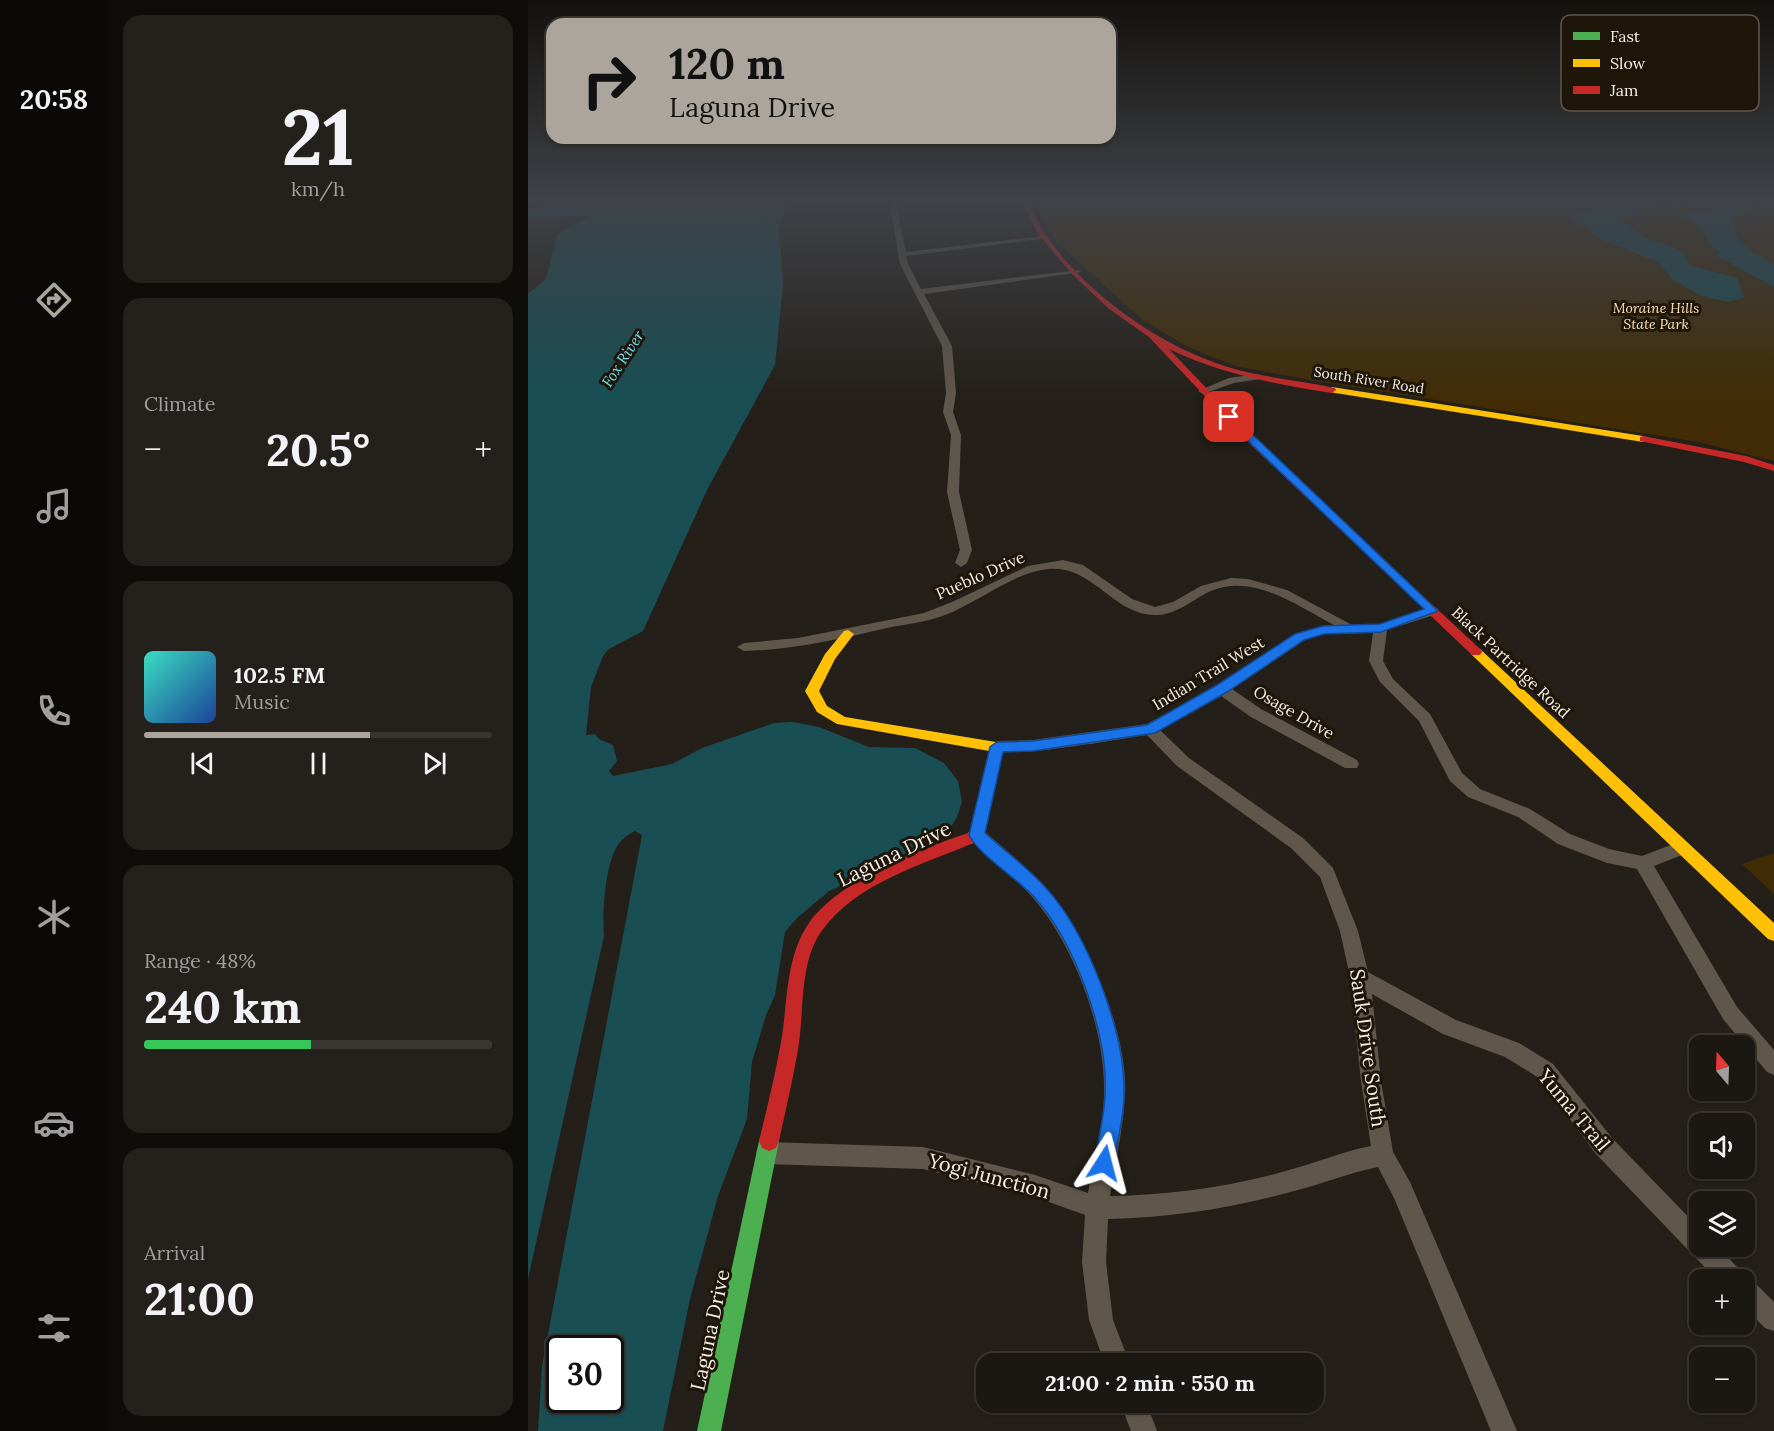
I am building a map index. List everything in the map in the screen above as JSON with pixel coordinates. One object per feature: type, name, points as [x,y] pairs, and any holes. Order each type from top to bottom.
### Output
[{"type":"street","points":[[905,266],[947,346],[951,393],[948,412],[956,435],[953,492],[966,550],[961,563]]},
{"type":"street","name":"South River Road","points":[[1072,266],[1151,335],[1180,352],[1257,377],[1651,440],[1746,459],[1774,468]]},
{"type":"street","points":[[920,292],[1078,272]]},
{"type":"street","name":"Black Partridge Road","points":[[1151,335],[1254,443],[1774,934]]},
{"type":"street","points":[[1203,391],[1232,380],[1257,377]]},
{"type":"street","name":"Pueblo Drive","points":[[744,647],[774,647],[848,634],[942,612],[1044,565],[1083,568],[1139,608],[1156,611],[1172,607],[1212,586],[1239,580],[1264,584],[1347,627]]},
{"type":"street","name":"Indian Trail West","points":[[997,747],[1033,746],[1150,729],[1222,689],[1299,637],[1323,630],[1347,627],[1381,628],[1432,611]]},
{"type":"street","points":[[1381,628],[1376,661],[1387,682],[1425,718],[1456,777],[1474,792],[1524,813],[1564,839],[1607,856],[1643,863],[1681,848]]},
{"type":"street","points":[[848,634],[829,657],[812,691],[822,709],[843,721],[997,747]]},
{"type":"street","name":"Osage Drive","points":[[1222,689],[1256,713],[1351,764]]},
{"type":"street","name":"Sauk Drive South","points":[[1150,729],[1183,762],[1297,843],[1327,873],[1349,931],[1360,977],[1371,1081],[1383,1155],[1402,1190],[1504,1431]]},
{"type":"street","name":"Laguna Drive","points":[[709,1431],[792,1030],[798,978],[809,936],[826,913],[849,894],[977,835],[997,747]]},
{"type":"street","points":[[977,835],[1040,893],[1062,922],[1092,983],[1111,1048],[1115,1095],[1097,1208],[1094,1262],[1101,1320],[1114,1353]]},
{"type":"street","points":[[1643,863],[1725,1005],[1774,1065]]},
{"type":"street","name":"Yuma Trail","points":[[1360,977],[1403,1003],[1450,1027],[1512,1050],[1546,1071],[1604,1146],[1689,1235]]},
{"type":"street","name":"Yogi Junction","points":[[766,1153],[923,1158],[1035,1186],[1097,1208],[1147,1208],[1243,1192],[1295,1180],[1347,1162],[1383,1155]]},
{"type":"street","name":"Yuma Trail","points":[[1711,1257],[1723,1269]]},
{"type":"street","points":[[1755,1301],[1774,1319]]},
{"type":"street","points":[[1137,1413],[1144,1431]]},
{"type":"green space","name":"Moraine Hills State Park","points":[[1083,266],[1774,266],[1774,461],[1698,442],[1235,366],[1186,346],[1143,320]]},
{"type":"green space","points":[[1774,853],[1774,894],[1742,864]]},
{"type":"water","name":"Fox River","points":[[549,266],[782,266],[783,284],[775,365],[708,488],[643,631],[609,649],[603,656],[591,687],[586,735],[595,734],[599,739],[613,745],[617,761],[609,771],[613,776],[672,764],[702,748],[774,723],[793,722],[819,727],[869,747],[915,748],[944,763],[958,781],[962,802],[957,817],[946,835],[937,832],[889,865],[829,891],[797,918],[785,932],[775,995],[766,1015],[752,1062],[747,1119],[718,1196],[690,1299],[663,1431],[538,1431],[542,1366],[546,1345],[546,1413],[624,1413],[624,1335],[548,1335],[642,835],[635,831],[623,839],[612,857],[604,900],[604,936],[528,1279],[528,294],[546,279]]},
{"type":"water","points":[[1661,266],[1691,266],[1738,278],[1744,298],[1728,302],[1702,296],[1673,280]]},
{"type":"water","points":[[1735,266],[1774,266],[1774,287]]},
{"type":"traffic: fast","points":[[709,1431],[769,1141]]},
{"type":"traffic: slow","points":[[1332,390],[1643,439]]},
{"type":"traffic: slow","points":[[848,634],[829,657],[812,691],[822,709],[842,721],[997,747],[977,835],[971,838]]},
{"type":"traffic: slow","points":[[1476,652],[1774,934]]},
{"type":"traffic: jam","points":[[1068,266],[1092,290],[1131,321],[1171,347],[1190,356],[1242,374],[1332,390]]},
{"type":"traffic: jam","points":[[1151,335],[1254,443],[1476,652]]},
{"type":"traffic: jam","points":[[1643,439],[1746,459],[1774,468]]},
{"type":"traffic: jam","points":[[769,1141],[790,1043],[799,970],[807,942],[814,929],[838,903],[855,891],[893,870],[971,838]]},
{"type":"route","points":[[1104,1163],[1115,1095],[1111,1048],[1092,983],[1062,922],[1040,893],[977,835],[997,747],[1033,746],[1150,729],[1222,689],[1299,637],[1323,630],[1347,627],[1381,628],[1432,611],[1229,417]]}]
